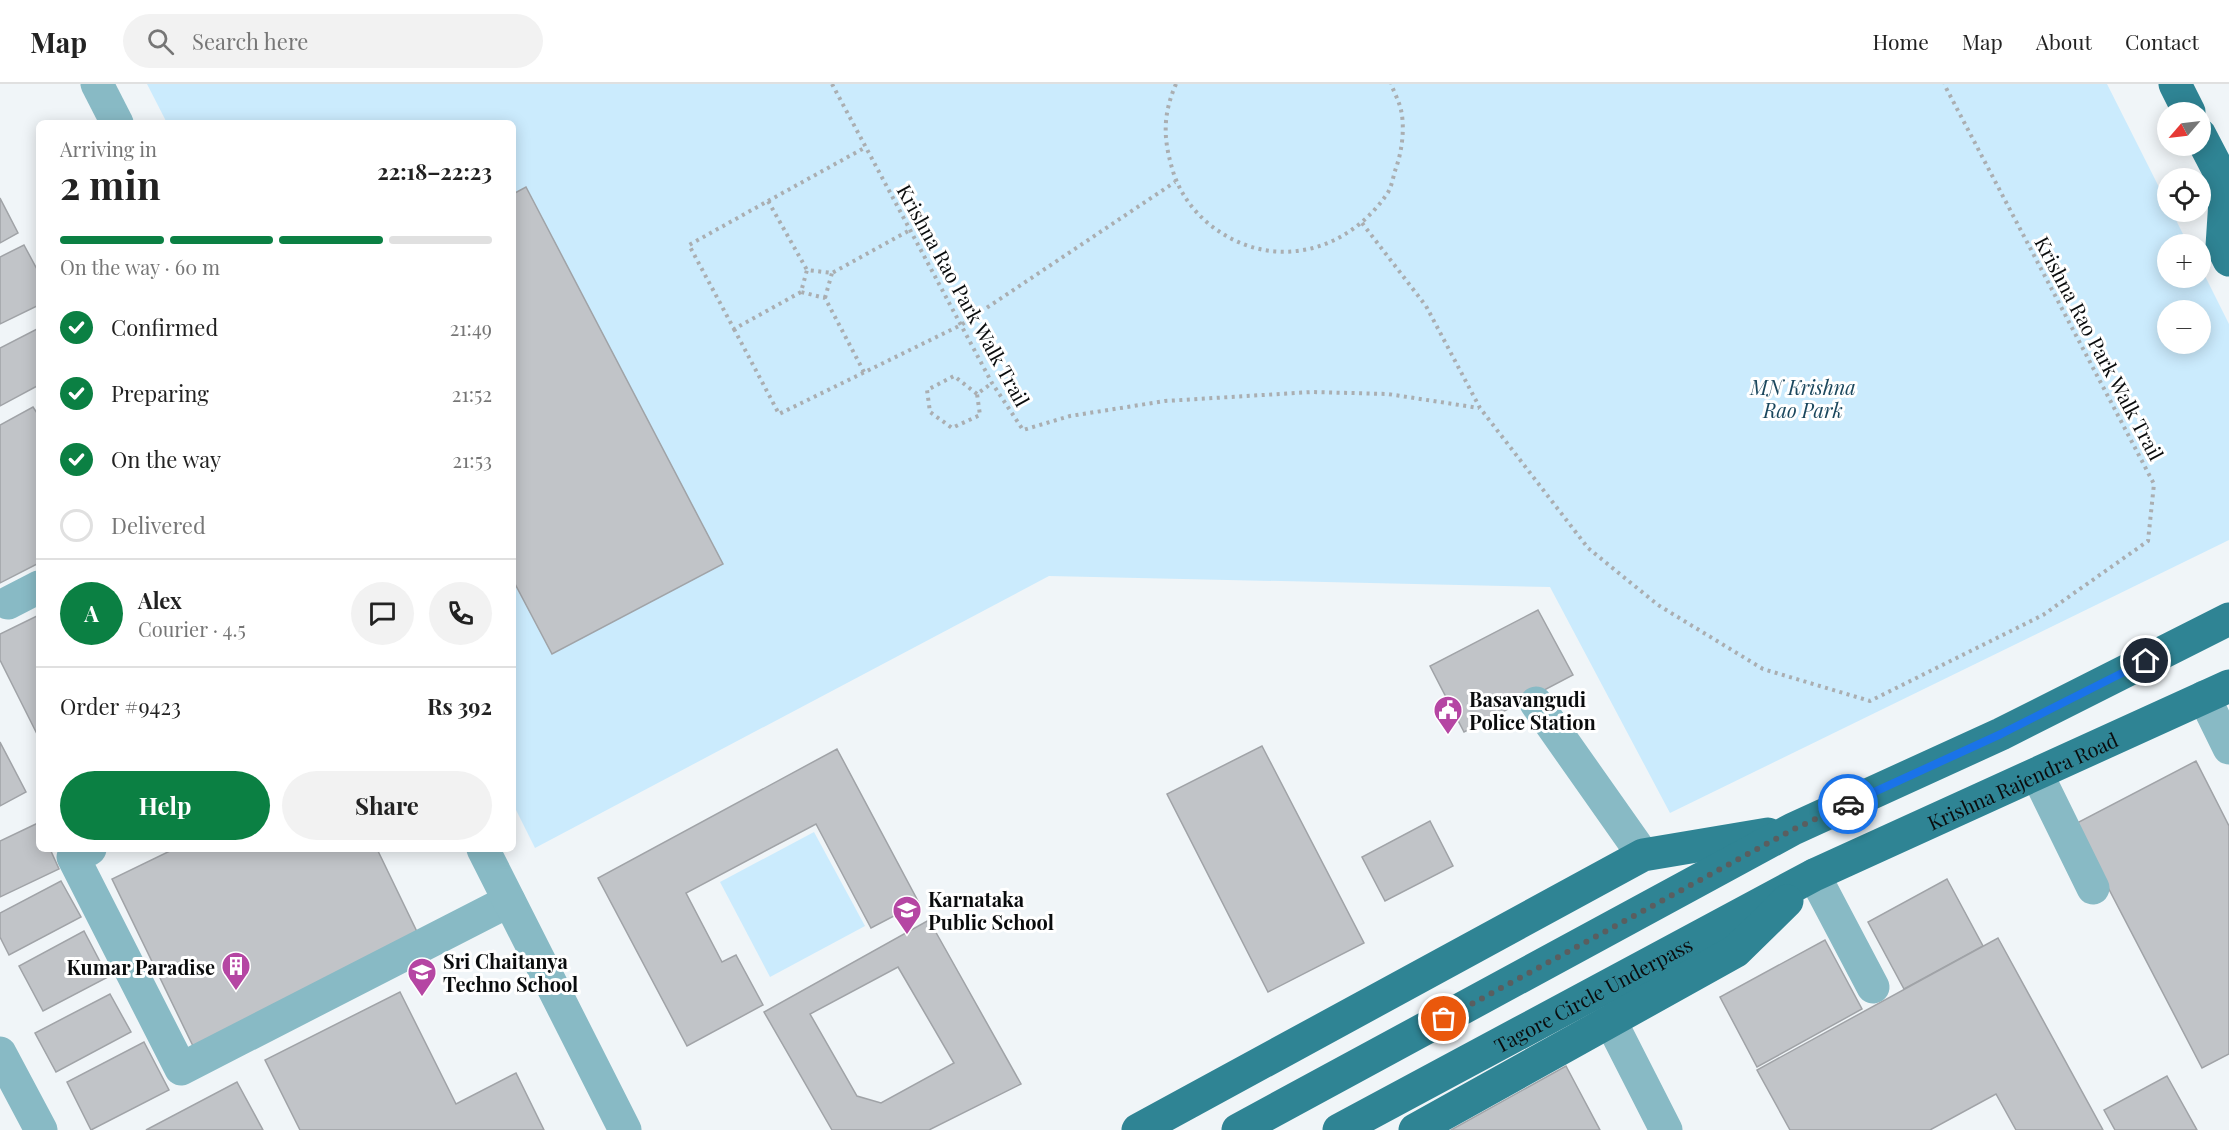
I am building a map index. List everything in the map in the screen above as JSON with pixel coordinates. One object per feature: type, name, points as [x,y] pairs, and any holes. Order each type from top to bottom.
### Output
[{"type":"main road","points":[[2175,84],[2184,102]]},
{"type":"main road","points":[[2211,155],[2228,186],[2222,246],[2229,260]]},
{"type":"main road","points":[[1238,1130],[1794,829],[2001,734],[2229,619]]},
{"type":"main road","name":"Krishna Rajendra Road","points":[[1814,875],[2216,691]]},
{"type":"main road","points":[[1138,1130],[1643,855],[1794,829]]},
{"type":"main road","points":[[1415,1130],[1736,951],[1814,875]]},
{"type":"main road","name":"Tagore Circle Underpass","points":[[1339,1130],[1814,875]]},
{"type":"street","points":[[97,84],[115,120]]},
{"type":"street","points":[[8,603],[36,589]]},
{"type":"street","points":[[2216,691],[2229,748]]},
{"type":"street","points":[[1536,703],[1643,855]]},
{"type":"street","points":[[2037,774],[2093,888]]},
{"type":"street","points":[[84,852],[73,857],[182,1069],[509,901]]},
{"type":"street","points":[[484,852],[625,1130]]},
{"type":"street","points":[[1814,875],[1873,987]]},
{"type":"street","points":[[1611,1022],[1666,1130]]},
{"type":"street","points":[[0,1053],[41,1130]]},
{"type":"path","name":"Krishna Rao Park Walk Trail","points":[[832,84],[992,382],[1023,430],[1070,416],[1165,401],[1312,392],[1388,394],[1480,408]]},
{"type":"path","points":[[1176,84],[1168,102],[1165,143],[1175,182],[1195,213],[1224,236],[1258,249],[1295,252],[1330,243],[1362,223],[1388,192],[1401,153],[1401,111],[1391,84]]},
{"type":"path","name":"Krishna Rao Park Walk Trail","points":[[1362,223],[1426,306],[1480,408],[1588,548],[1658,605],[1763,669],[1870,701],[2043,615],[2148,541],[2154,484],[1944,84]]},
{"type":"path","points":[[866,147],[689,245],[779,414],[961,325],[1175,182]]},
{"type":"path","points":[[768,201],[807,270],[801,292]]},
{"type":"path","points":[[807,270],[832,273],[910,230]]},
{"type":"path","points":[[832,273],[825,298],[864,372]]},
{"type":"path","points":[[734,329],[801,292],[825,298]]},
{"type":"path","points":[[954,375],[976,394],[980,415],[952,428],[930,412],[927,390],[954,375]]},
{"type":"path","points":[[976,394],[992,382]]},
{"type":"green space","name":"MN Krishna Rao Park","points":[[147,84],[2107,84],[2157,183],[2157,222],[2177,222],[2183,234],[2157,234],[2157,288],[2211,288],[2229,324],[2229,540],[1670,813],[1550,587],[1049,576],[535,848],[516,810],[516,120],[165,120]]},
{"type":"green space","points":[[814,832],[865,926],[770,977],[720,882]]},
{"type":"building","points":[[526,187],[723,564],[552,654],[516,586],[516,192]]},
{"type":"building","points":[[0,198],[18,233],[0,243]]},
{"type":"building","points":[[24,245],[36,267],[36,306],[0,324],[0,257]]},
{"type":"building","points":[[36,330],[36,387],[0,406],[0,348]]},
{"type":"building","points":[[33,407],[36,412],[36,565],[0,583],[0,425]]},
{"type":"building","points":[[1538,610],[1573,675],[1464,732],[1430,666]]},
{"type":"building","points":[[36,616],[36,732],[0,660],[0,634]]},
{"type":"building","points":[[0,742],[26,792],[0,806]]},
{"type":"building","points":[[1262,746],[1364,943],[1268,992],[1167,794]]},
{"type":"building","points":[[837,749],[919,903],[871,928],[816,824],[686,893],[722,962],[736,955],[763,1005],[687,1046],[598,878]]},
{"type":"building","points":[[2196,761],[2229,826],[2229,1054],[2202,1068],[2075,824]]},
{"type":"building","points":[[1430,821],[1453,866],[1385,901],[1362,857]]},
{"type":"building","points":[[36,824],[36,852],[51,852],[59,869],[0,897],[0,841]]},
{"type":"building","name":"Kumar Paradise","points":[[168,852],[378,852],[419,936],[193,1046],[112,879]]},
{"type":"building","points":[[1947,879],[1983,946],[1904,989],[1868,922]]},
{"type":"building","points":[[61,881],[81,917],[9,955],[0,937],[0,913]]},
{"type":"building","points":[[929,920],[1021,1084],[929,1130],[832,1130],[764,1012]],"holes":[[[898,967],[954,1063],[881,1103],[857,1096],[810,1014]]]},
{"type":"building","points":[[84,931],[108,977],[43,1011],[19,966]]},
{"type":"building","points":[[1998,938],[2103,1130],[2016,1130],[1996,1094],[1930,1130],[1790,1130],[1757,1070]]},
{"type":"building","points":[[1825,940],[1862,1009],[1757,1067],[1720,997]]},
{"type":"building","points":[[400,992],[456,1104],[516,1073],[544,1130],[300,1130],[265,1060]]},
{"type":"building","points":[[110,994],[131,1032],[56,1072],[35,1033]]},
{"type":"building","points":[[144,1042],[169,1090],[91,1130],[67,1082]]},
{"type":"building","points":[[1566,1066],[1600,1130],[1451,1130]]},
{"type":"building","points":[[2167,1076],[2197,1130],[2115,1130],[2104,1110]]},
{"type":"building","points":[[237,1082],[263,1130],[146,1130]]},
{"type":"way so far","points":[[1444,1019],[1794,829],[1848,804]]},
{"type":"place","name":"Basavangudi Police Station","points":[[1448,736]]},
{"type":"place","name":"Karnataka Public School","points":[[907,936]]},
{"type":"place","name":"Kumar Paradise","points":[[236,992]]},
{"type":"place","name":"Sri Chaitanya Techno School","points":[[422,998]]},
{"type":"route","points":[[1848,804],[2001,734],[2146,661]]}]
